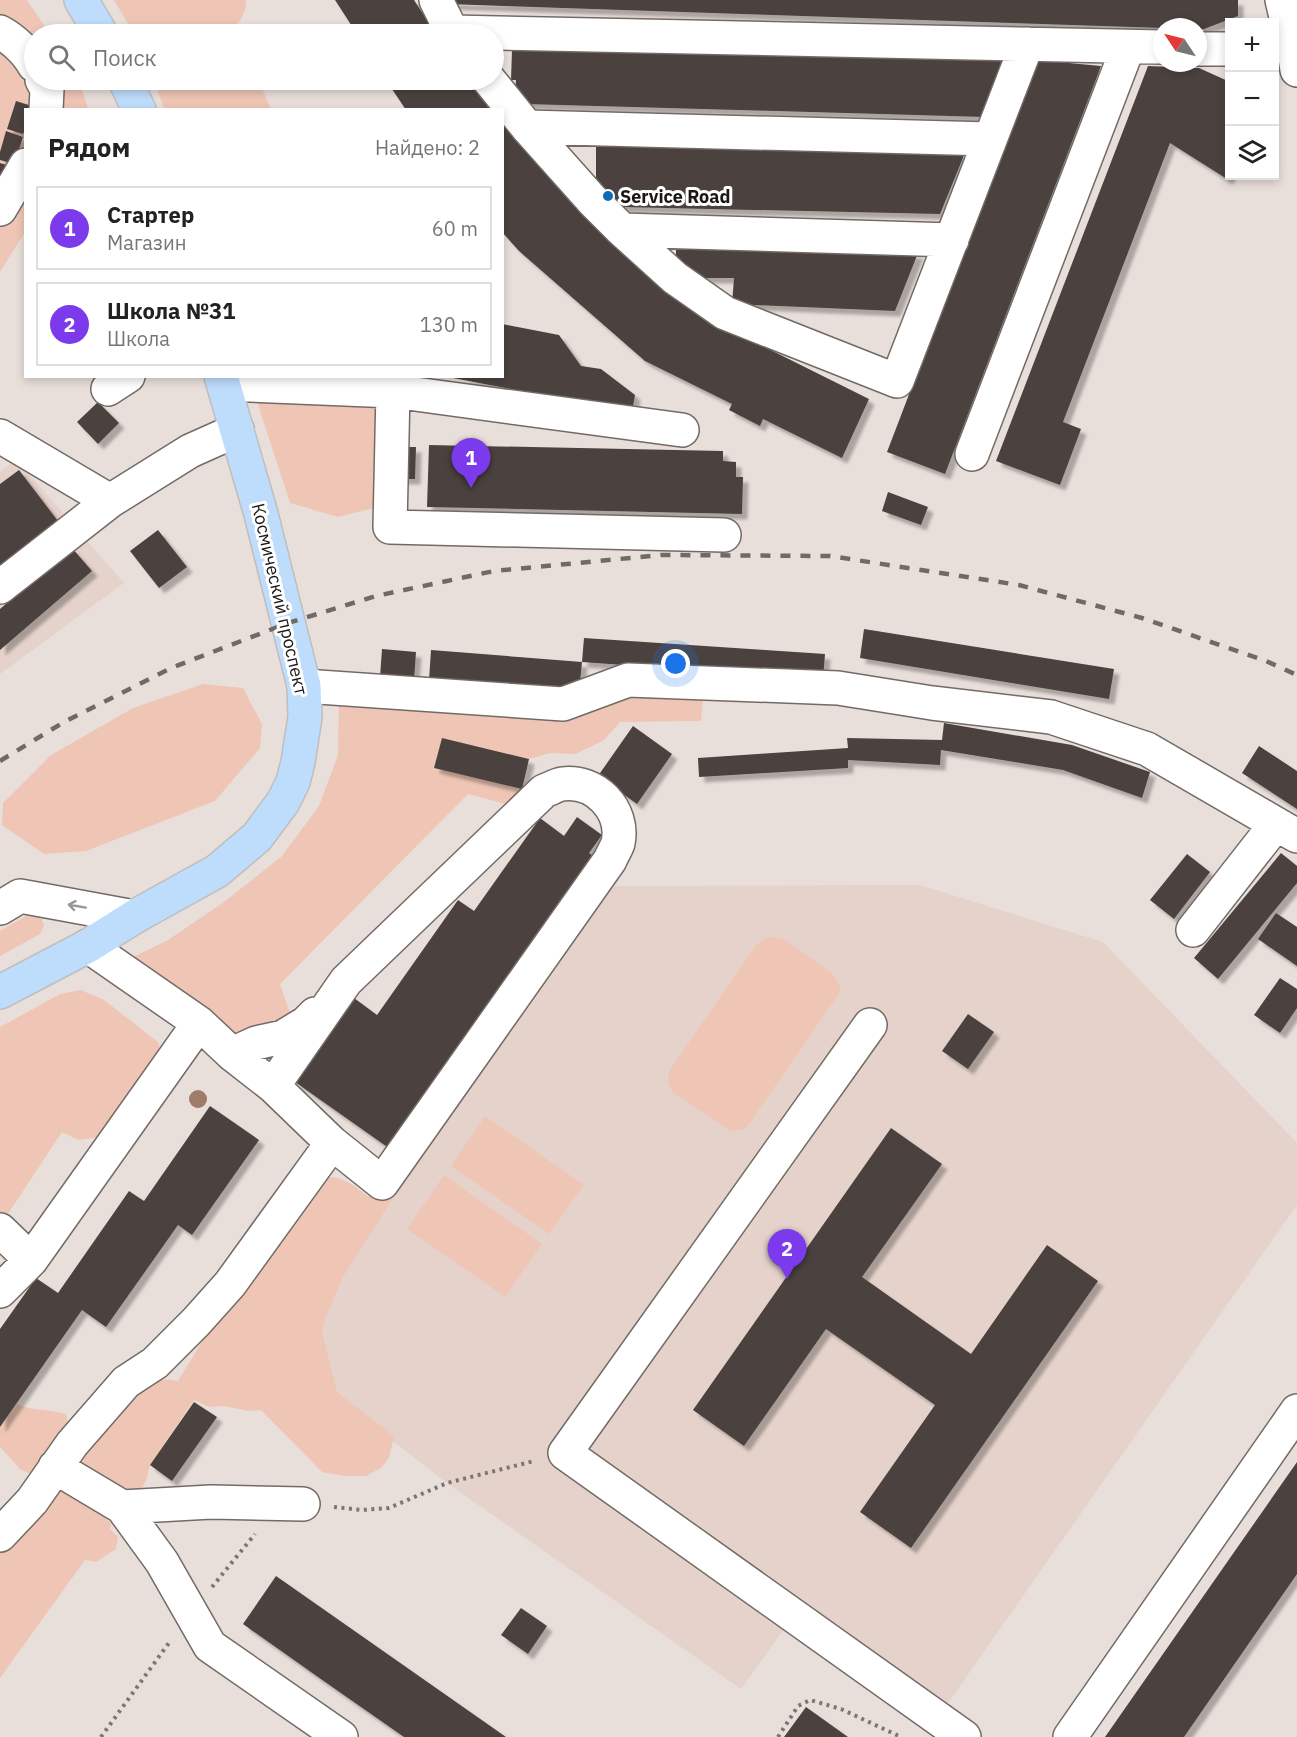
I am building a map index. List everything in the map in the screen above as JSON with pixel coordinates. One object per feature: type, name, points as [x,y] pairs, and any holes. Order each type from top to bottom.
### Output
[{"type":"main road","points":[[81,0],[95,24]]},
{"type":"main road","points":[[130,90],[138,108]]},
{"type":"main road","name":"Космический проспект","points":[[0,992],[88,946],[134,917],[217,871],[257,837],[283,802],[293,782],[305,717],[304,686],[261,514],[222,380]]},
{"type":"street","points":[[436,0],[448,24]]},
{"type":"street","points":[[1281,0],[1291,56]]},
{"type":"street","points":[[0,32],[8,36],[24,51]]},
{"type":"street","points":[[504,34],[1153,48]]},
{"type":"street","points":[[497,90],[527,127],[622,230],[675,278],[725,313],[897,381],[1027,44]]},
{"type":"street","points":[[972,454],[1128,47]]},
{"type":"street","points":[[1207,49],[1225,50]]},
{"type":"street","points":[[46,108],[48,90]]},
{"type":"street","points":[[527,127],[990,139]]},
{"type":"street","points":[[0,209],[24,168]]},
{"type":"street","points":[[622,230],[952,240]]},
{"type":"street","points":[[222,380],[393,391],[682,430]]},
{"type":"street","points":[[393,391],[390,527],[724,535]]},
{"type":"street","points":[[0,587],[110,501],[190,451],[237,430]]},
{"type":"street","points":[[6,449],[110,501]]},
{"type":"street","points":[[304,686],[563,704],[628,680],[838,688],[932,703],[1051,717],[1147,749],[1287,830],[1192,930]]},
{"type":"street","points":[[88,946],[199,1023],[232,1054],[273,1086],[332,1143],[382,1183],[610,860],[618,843],[618,824],[612,807],[598,792],[581,785],[562,784],[544,791],[346,981],[273,1086]]},
{"type":"street","points":[[0,908],[20,896],[134,917]]},
{"type":"street","points":[[232,1054],[256,1043],[283,1037],[306,1023],[339,992]]},
{"type":"street","points":[[0,1291],[31,1260],[199,1023]]},
{"type":"street","points":[[870,1025],[565,1453],[964,1737]]},
{"type":"street","points":[[0,1535],[32,1501],[72,1444],[126,1382],[155,1364],[230,1284],[332,1143]]},
{"type":"street","points":[[0,1230],[31,1260]]},
{"type":"street","points":[[1070,1737],[1297,1411]]},
{"type":"street","points":[[54,1467],[122,1507],[162,1562],[210,1646],[341,1737]]},
{"type":"street","points":[[122,1507],[211,1502],[303,1504]]},
{"type":"path","points":[[303,1504],[362,1510],[388,1508],[447,1483],[565,1453]]},
{"type":"path","points":[[778,1737],[798,1706],[810,1700],[841,1709],[901,1737]]},
{"type":"shaded area","points":[[0,0],[27,0],[43,24],[24,24],[24,90],[82,90],[88,108],[24,108],[24,234],[0,272]]},
{"type":"shaded area","points":[[114,0],[246,0],[246,8],[237,24],[128,24]]},
{"type":"shaded area","points":[[157,90],[262,90],[271,108],[164,108]]},
{"type":"shaded area","points":[[249,378],[384,378],[378,507],[338,517],[290,503]]},
{"type":"shaded area","points":[[16,459],[124,583],[0,674],[0,472]]},
{"type":"shaded area","points":[[203,684],[243,688],[262,724],[260,748],[215,801],[86,851],[44,854],[2,825],[3,803],[51,755],[133,708]]},
{"type":"shaded area","points":[[630,684],[704,689],[701,721],[620,722],[603,741],[575,754],[550,753],[529,759],[442,738],[435,768],[522,789],[509,805],[468,794],[280,984],[292,1019],[233,1047],[127,960],[168,940],[224,902],[282,856],[319,806],[338,755],[339,695]]},
{"type":"shaded area","points":[[920,885],[1103,942],[1297,1143],[1297,1205],[932,1726],[787,1625],[741,1689],[447,1483],[277,1352],[600,886]]},
{"type":"shaded area","points":[[31,913],[40,916],[44,925],[40,934],[0,956],[0,931]]},
{"type":"shaded area","points":[[770,936],[784,939],[832,973],[840,985],[840,992],[750,1123],[745,1129],[730,1131],[675,1094],[670,1088],[668,1075],[757,944]]},
{"type":"shaded area","points":[[81,990],[104,1000],[158,1042],[163,1062],[102,1137],[78,1140],[62,1132],[0,1226],[0,1027],[60,994]]},
{"type":"shaded area","points":[[485,1116],[584,1185],[549,1234],[451,1166]]},
{"type":"shaded area","points":[[444,1175],[542,1244],[505,1297],[407,1229]]},
{"type":"shaded area","points":[[332,1177],[347,1182],[368,1196],[377,1189],[385,1189],[392,1200],[343,1277],[322,1332],[337,1392],[394,1436],[389,1458],[381,1468],[366,1476],[344,1476],[322,1472],[261,1410],[248,1411],[225,1406],[209,1407],[194,1400],[150,1465],[146,1481],[138,1494],[104,1513],[111,1523],[110,1529],[118,1537],[116,1549],[96,1562],[85,1560],[0,1678],[0,1552],[23,1528],[34,1475],[21,1470],[0,1447],[0,1427],[17,1404],[66,1414],[68,1422],[74,1427],[110,1402],[138,1387],[165,1380],[178,1381],[203,1340],[327,1178]]},
{"type":"building","points":[[335,0],[414,0],[430,24],[351,24]]},
{"type":"building","points":[[447,0],[1238,0],[1238,16],[1225,18],[1225,21],[1207,28],[1207,18],[1153,18],[1153,28],[447,4]]},
{"type":"building","points":[[512,50],[1005,61],[985,117],[525,104],[515,97],[516,80],[511,80]]},
{"type":"building","points":[[1037,60],[1101,66],[945,474],[887,452]]},
{"type":"building","points":[[1148,66],[1153,66],[1153,72],[1207,72],[1225,80],[1225,178],[1170,143],[1063,422],[1081,429],[1060,485],[996,461]]},
{"type":"building","points":[[393,90],[475,90],[489,108],[405,108]]},
{"type":"building","points":[[16,101],[32,106],[32,108],[24,108],[23,134],[7,129]]},
{"type":"building","points":[[504,126],[573,202],[698,314],[869,399],[842,458],[763,419],[760,426],[729,410],[732,404],[645,361],[519,251],[504,234]]},
{"type":"building","points":[[6,131],[23,137],[14,164],[0,160]]},
{"type":"building","points":[[596,146],[965,153],[940,214],[622,207],[596,187]]},
{"type":"building","points":[[0,163],[13,167],[0,194]]},
{"type":"building","points":[[676,243],[918,253],[895,311],[732,304],[734,278],[699,278],[676,262]]},
{"type":"building","points":[[504,324],[559,335],[581,366],[601,369],[635,395],[632,412],[453,378],[504,378]]},
{"type":"building","points":[[98,402],[119,423],[98,444],[77,422]]},
{"type":"building","points":[[429,445],[723,451],[723,461],[736,462],[736,477],[743,477],[742,514],[427,507]]},
{"type":"building","points":[[399,447],[416,447],[415,479],[398,479]]},
{"type":"building","points":[[19,470],[58,521],[0,566],[0,484]]},
{"type":"building","points":[[888,492],[928,507],[921,525],[882,511]]},
{"type":"building","points":[[158,530],[187,567],[159,588],[130,551]]},
{"type":"building","points":[[72,548],[92,571],[0,650],[0,609]]},
{"type":"building","points":[[864,629],[1114,669],[1109,699],[860,658]]},
{"type":"building","points":[[584,638],[825,654],[823,679],[582,662]]},
{"type":"building","points":[[382,649],[416,652],[414,680],[380,677]]},
{"type":"building","points":[[431,650],[582,662],[579,692],[429,680]]},
{"type":"building","points":[[944,723],[1072,745],[1150,772],[1142,798],[1063,770],[941,750],[940,765],[848,760],[848,768],[699,777],[698,758],[848,748],[847,738],[942,740]]},
{"type":"building","points":[[633,726],[672,754],[637,804],[598,776]]},
{"type":"building","points":[[442,738],[529,759],[522,789],[434,768]]},
{"type":"building","points":[[1259,746],[1297,771],[1297,809],[1242,773]]},
{"type":"building","points":[[577,817],[602,835],[589,853],[599,860],[393,1151],[295,1082],[354,998],[377,1015],[458,900],[474,911],[540,818],[564,836]]},
{"type":"building","points":[[1281,853],[1297,866],[1297,883],[1218,979],[1194,958]]},
{"type":"building","points":[[1187,854],[1210,872],[1174,919],[1150,900]]},
{"type":"building","points":[[1276,913],[1297,927],[1297,966],[1258,939]]},
{"type":"building","points":[[1280,978],[1297,989],[1297,1008],[1280,1033],[1254,1015]]},
{"type":"building","points":[[968,1014],[994,1032],[968,1069],[942,1051]]},
{"type":"building","points":[[210,1106],[259,1140],[192,1235],[178,1225],[106,1327],[82,1310],[0,1427],[0,1329],[36,1278],[58,1293],[129,1191],[144,1201]]},
{"type":"building","points":[[891,1128],[942,1164],[862,1277],[971,1354],[1047,1245],[1098,1281],[911,1548],[860,1512],[935,1405],[826,1329],[744,1446],[693,1410]]},
{"type":"building","points":[[194,1402],[217,1417],[172,1481],[150,1465]]},
{"type":"building","points":[[1297,1462],[1297,1574],[1184,1737],[1105,1737]]},
{"type":"building","points":[[276,1576],[506,1737],[404,1737],[318,1677],[243,1624]]},
{"type":"building","points":[[521,1608],[547,1626],[528,1654],[501,1635]]},
{"type":"building","points":[[806,1707],[848,1737],[784,1737]]},
{"type":"railway","points":[[0,761],[64,722],[171,668],[288,623],[376,596],[494,571],[661,555],[830,556],[1019,585],[1142,618],[1266,661],[1297,675]]},
{"type":"place","name":"Service Road","points":[[608,196]]},
{"type":"place","name":"Стартер","points":[[471,488]]},
{"type":"place","name":"Школа №31","points":[[787,1279]]}]
